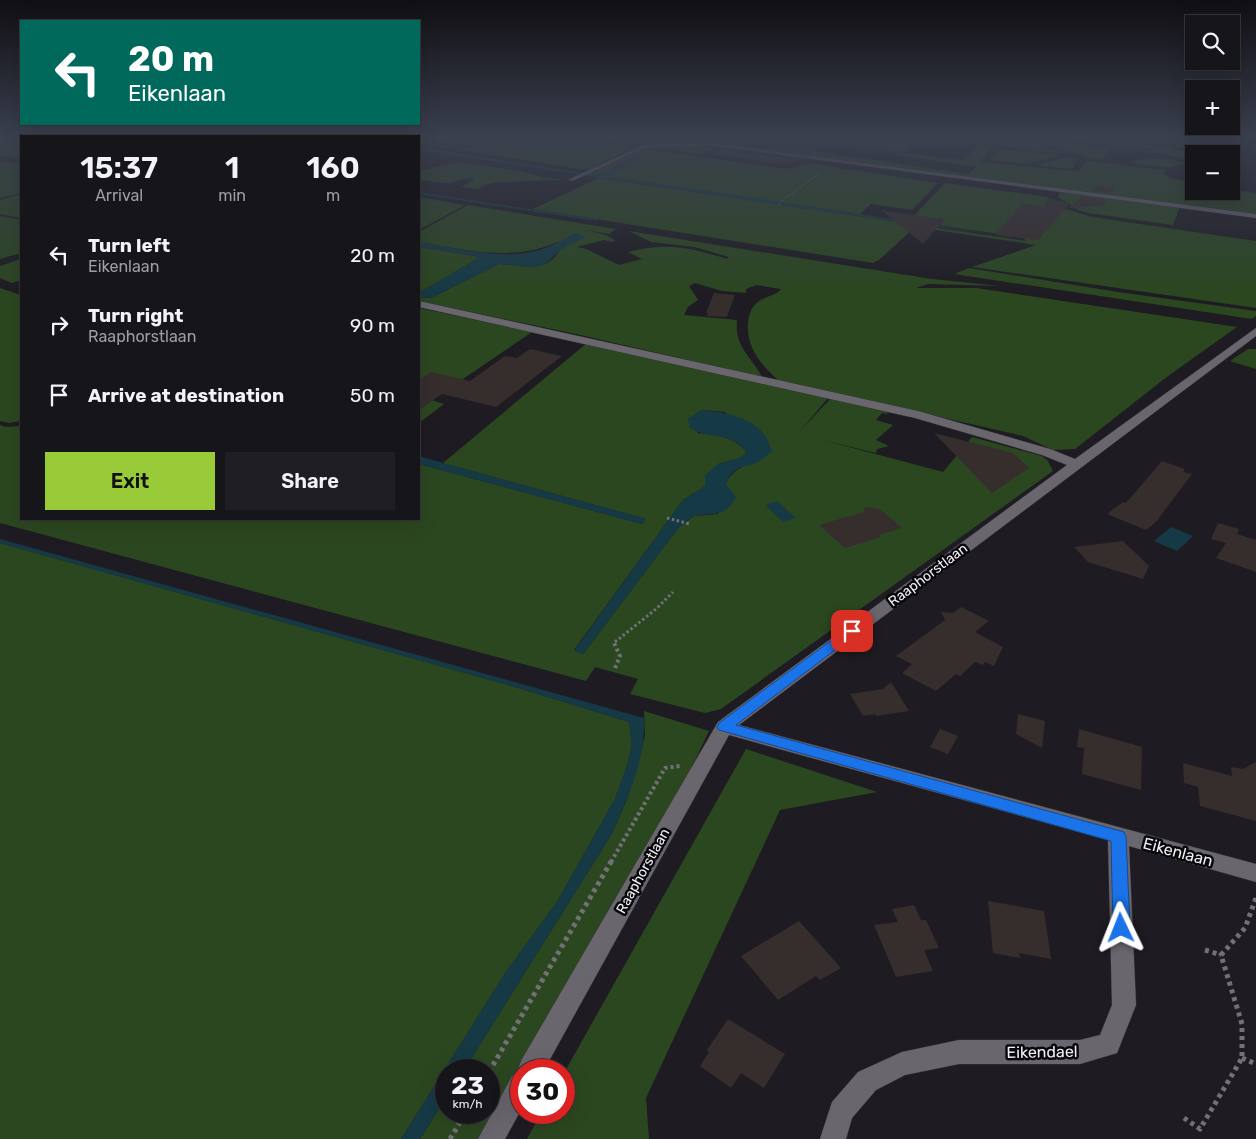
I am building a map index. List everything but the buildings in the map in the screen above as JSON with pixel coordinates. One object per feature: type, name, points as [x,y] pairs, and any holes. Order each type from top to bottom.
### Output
[{"type":"street","points":[[420,304],[918,415],[1046,452],[1076,464]]},
{"type":"street","name":"Raaphorstlaan","points":[[536,1059],[724,727],[1256,331]]},
{"type":"street","name":"Eikenlaan","points":[[724,727],[1118,837],[1256,873]]},
{"type":"street","name":"Eikendael","points":[[833,1139],[841,1111],[867,1081],[902,1064],[959,1052],[1080,1052],[1108,1045],[1124,1006],[1118,837]]},
{"type":"street","points":[[491,1139],[510,1105]]},
{"type":"lane","points":[[1057,190],[1256,216]]},
{"type":"path","points":[[779,205],[780,202],[796,190]]},
{"type":"path","points":[[667,518],[690,524]]},
{"type":"path","points":[[615,668],[620,656],[614,644],[618,637],[656,609],[673,592]]},
{"type":"path","points":[[497,1059],[665,768],[703,763]]},
{"type":"path","points":[[1221,955],[1240,938],[1256,898]]},
{"type":"path","points":[[1205,950],[1221,955]]},
{"type":"path","points":[[1184,1118],[1200,1129],[1242,1058],[1242,1024],[1221,955]]},
{"type":"path","points":[[1242,1058],[1256,1064]]},
{"type":"path","points":[[450,1139],[459,1124]]},
{"type":"green space","points":[[0,190],[20,190],[20,193],[0,198]]},
{"type":"green space","points":[[573,190],[681,190],[1027,241],[1022,237],[909,221],[938,190],[998,190],[1048,197],[1063,208],[1092,217],[1256,241],[1256,308],[972,267],[1036,245],[915,227],[879,260],[873,263],[533,209]]},
{"type":"green space","points":[[696,190],[931,190],[912,210],[871,204],[860,214]]},
{"type":"green space","points":[[1061,190],[1185,190],[1185,200],[1240,200],[1240,190],[1256,193],[1256,216]]},
{"type":"green space","points":[[1060,192],[1180,207],[1173,225],[1088,213],[1078,210],[1058,197]]},
{"type":"green space","points":[[20,194],[20,218],[0,214],[0,200]]},
{"type":"green space","points":[[420,197],[465,205],[420,229]]},
{"type":"green space","points":[[468,205],[616,229],[609,234],[587,230],[606,235],[616,241],[604,240],[577,247],[586,249],[619,265],[642,259],[628,252],[655,247],[678,247],[701,251],[727,259],[729,257],[695,247],[651,242],[629,231],[932,279],[1000,286],[928,284],[916,288],[976,288],[1237,327],[1168,376],[1075,449],[1053,450],[1023,436],[778,380],[761,362],[752,348],[749,340],[748,323],[754,306],[781,289],[756,285],[746,289],[746,293],[722,291],[695,283],[689,286],[698,300],[688,307],[684,315],[737,320],[738,337],[744,351],[762,377],[576,334],[420,301],[420,297],[431,298],[499,264],[531,267],[543,265],[552,260],[560,250],[557,242],[523,252],[471,251],[420,242],[420,231]]},
{"type":"green space","points":[[0,216],[20,220],[20,253],[0,259]]},
{"type":"green space","points":[[420,247],[475,256],[477,259],[420,292]]},
{"type":"green space","points":[[20,259],[20,280],[12,283],[0,278],[0,266]]},
{"type":"green space","points":[[969,268],[1118,292],[1256,311],[1256,316],[1252,319],[954,274]]},
{"type":"green space","points":[[0,288],[20,295],[20,421],[9,423],[0,421]]},
{"type":"green space","points":[[420,308],[532,332],[432,400],[444,404],[420,422]]},
{"type":"green space","points":[[587,343],[829,397],[798,433],[831,398],[889,410],[887,414],[882,413],[876,420],[893,425],[876,440],[889,446],[877,449],[876,453],[819,439],[943,472],[972,437],[1042,456],[1048,461],[1053,471],[721,709],[705,713],[630,694],[638,679],[595,667],[586,681],[0,523],[0,425],[6,427],[20,426],[20,520],[420,520],[420,464],[642,524],[646,519],[443,463]],"holes":[[[702,410],[725,412],[758,461],[738,469],[728,479],[718,514],[694,516],[679,527],[583,654],[574,650],[683,500],[705,486],[718,464],[740,458],[747,453],[742,447],[731,440],[698,433],[688,419]]]},
{"type":"green space","points":[[1248,349],[1256,349],[1256,369],[1230,361]]},
{"type":"green space","points":[[0,543],[515,687],[629,722],[632,744],[627,766],[615,799],[557,902],[506,972],[451,1059],[435,1059],[435,1085],[401,1139],[0,1139]]},
{"type":"green space","points":[[644,711],[709,731],[689,773],[524,1059],[510,1059],[510,1083],[500,1101],[500,1059],[471,1059],[611,835],[626,802],[645,736]]},
{"type":"green space","points":[[746,749],[877,792],[780,810],[646,1098],[649,1139],[527,1139],[535,1124],[575,1124],[575,1059],[572,1059]]},
{"type":"green space","points":[[435,1115],[435,1124],[487,1124],[478,1139],[420,1139]]},
{"type":"water","points":[[682,190],[702,190],[1025,239]]},
{"type":"water","points":[[575,233],[586,237],[570,244],[543,265],[529,267],[499,264],[431,298],[420,297],[420,292],[477,259],[475,256],[420,247],[420,242],[495,254],[525,253],[540,250]]},
{"type":"water","points":[[702,410],[735,416],[754,425],[768,441],[772,452],[758,462],[739,468],[732,474],[726,484],[736,497],[728,508],[719,513],[695,516],[679,527],[583,654],[574,651],[683,500],[705,486],[705,475],[718,464],[740,458],[747,453],[735,442],[690,428],[688,419]]},
{"type":"water","points":[[420,456],[646,519],[642,524],[420,464]]},
{"type":"water","points":[[777,501],[796,518],[783,522],[765,505]]},
{"type":"water","points":[[1171,527],[1193,536],[1177,551],[1154,541]]},
{"type":"water","points":[[0,539],[644,718],[642,748],[635,778],[611,835],[471,1059],[451,1059],[506,972],[557,902],[615,799],[627,766],[632,744],[629,722],[515,687],[0,543]]},
{"type":"water","points":[[435,1085],[435,1115],[420,1139],[401,1139]]},
{"type":"waterway","points":[[420,193],[596,220]]},
{"type":"route","points":[[852,631],[724,727],[1118,837],[1121,928]]}]
